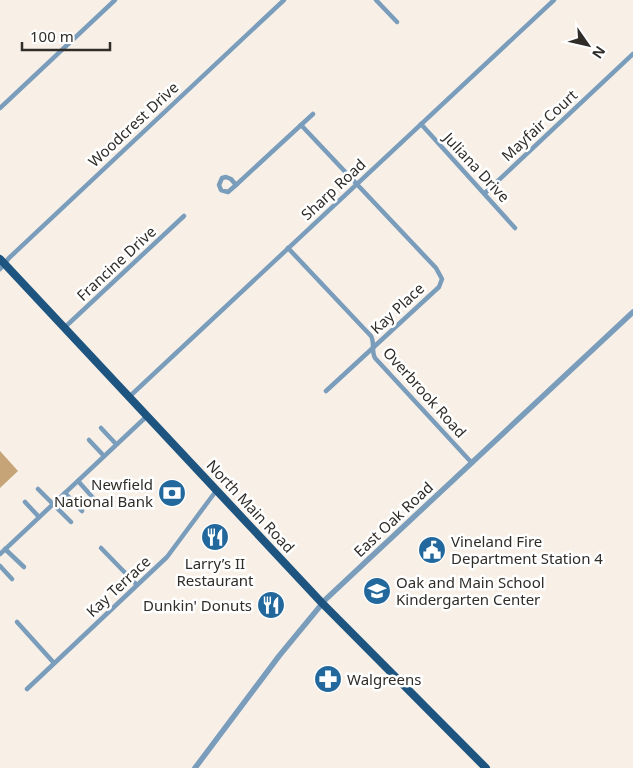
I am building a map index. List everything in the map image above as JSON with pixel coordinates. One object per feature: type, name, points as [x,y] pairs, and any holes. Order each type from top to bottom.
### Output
[{"type":"main road","name":"North Main Road","points":[[1,264],[130,397],[322,603],[486,768]]},
{"type":"street","points":[[0,108],[115,0]]},
{"type":"street","name":"Woodcrest Drive","points":[[1,264],[284,0]]},
{"type":"street","points":[[376,0],[397,22]]},
{"type":"street","name":"Sharp Road","points":[[130,397],[554,0]]},
{"type":"street","name":"Mayfair Court","points":[[485,193],[633,54]]},
{"type":"street","points":[[236,185],[313,114]]},
{"type":"street","points":[[301,124],[357,184]]},
{"type":"street","name":"Juliana Drive","points":[[421,124],[515,228]]},
{"type":"street","name":"Kay Place","points":[[326,390],[442,282],[441,275],[357,184]]},
{"type":"street","name":"Francine Drive","points":[[64,328],[184,216]]},
{"type":"street","name":"Overbrook Road","points":[[288,248],[371,336],[373,340],[372,354],[375,358],[472,462]]},
{"type":"street","name":"East Oak Road","points":[[194,768],[322,603],[633,312]]},
{"type":"street","points":[[0,554],[147,416]]},
{"type":"street","points":[[101,428],[116,444]]},
{"type":"street","points":[[89,440],[104,456]]},
{"type":"street","points":[[78,481],[95,500]]},
{"type":"street","points":[[38,489],[71,522]]},
{"type":"street","name":"Kay Terrace","points":[[27,689],[167,557],[216,491]]},
{"type":"street","points":[[65,493],[82,511]]},
{"type":"street","points":[[25,502],[39,517]]},
{"type":"street","points":[[101,548],[137,586]]},
{"type":"street","points":[[5,549],[24,567]]},
{"type":"street","points":[[0,566],[12,579]]},
{"type":"street","points":[[17,622],[54,663]]},
{"type":"shaded area","points":[[0,451],[18,471],[0,488]]},
{"type":"place","name":"Newfield National Bank","points":[[172,493]]},
{"type":"place","name":"Larry’s II Restaurant","points":[[215,537]]},
{"type":"place","name":"Vineland Fire Department Station 4","points":[[432,550]]},
{"type":"place","name":"Oak and Main School Kindergarten Center","points":[[377,591]]},
{"type":"place","name":"Dunkin' Donuts","points":[[271,605]]},
{"type":"place","name":"Walgreens","points":[[328,679]]}]
